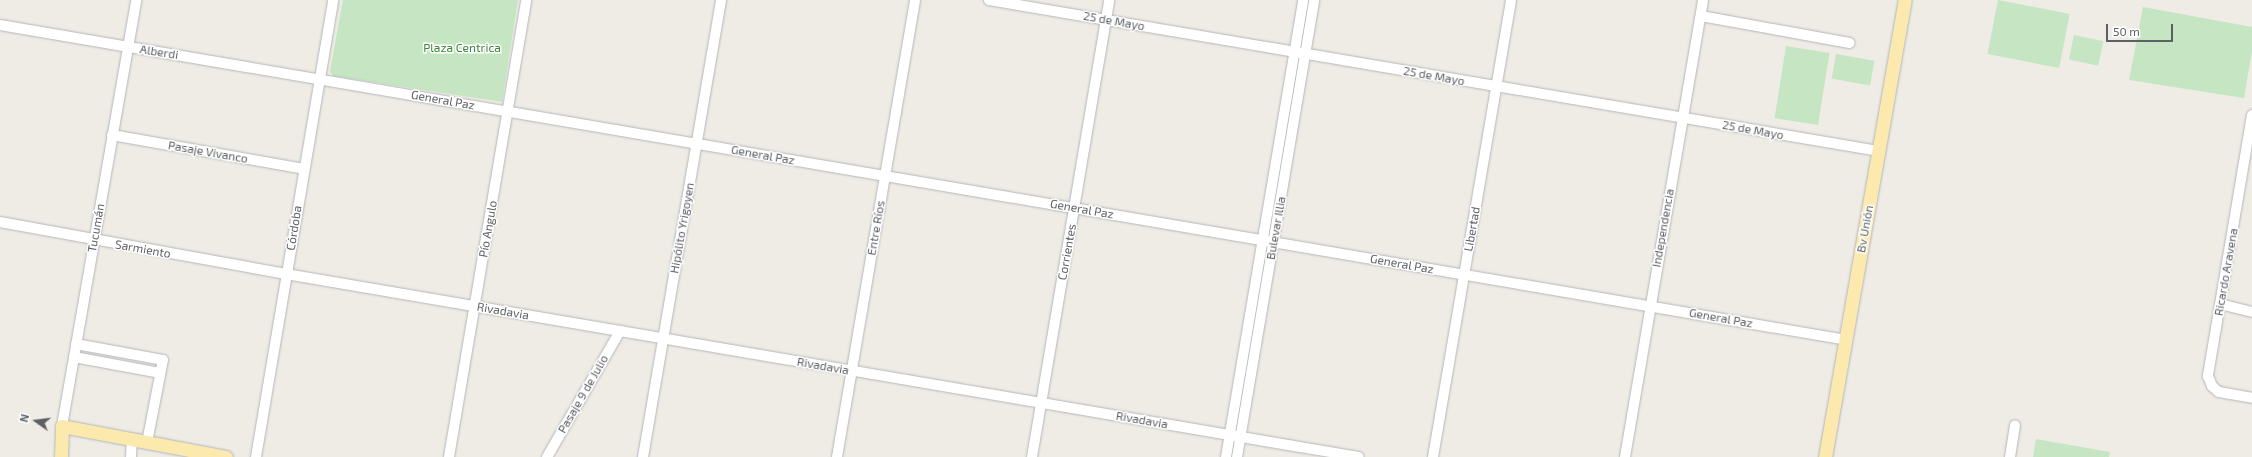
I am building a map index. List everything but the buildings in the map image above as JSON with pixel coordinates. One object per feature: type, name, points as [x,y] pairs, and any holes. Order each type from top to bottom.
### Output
[{"type":"main road","name":"Bv Unión","points":[[1825,457],[1905,0]]},
{"type":"main road","points":[[62,426],[226,457]]},
{"type":"main road","name":"Tucumán","points":[[60,457],[62,426]]},
{"type":"street","name":"Tucumán","points":[[62,426],[136,0]]},
{"type":"street","name":"Córdoba","points":[[256,457],[333,0]]},
{"type":"street","name":"Pío Angulo","points":[[449,457],[526,0]]},
{"type":"street","name":"Hipólito Yrigoyen","points":[[643,457],[721,0]]},
{"type":"street","name":"Entre Ríos","points":[[837,457],[915,0]]},
{"type":"street","name":"25 de Mayo","points":[[989,0],[1879,151]]},
{"type":"street","name":"Corrientes","points":[[1032,457],[1110,0]]},
{"type":"street","name":"Bulevar Illia","points":[[1226,457],[1303,0]]},
{"type":"street","name":"Bulevar Illia","points":[[1237,457],[1314,0]]},
{"type":"street","name":"Libertad","points":[[1433,457],[1511,0]]},
{"type":"street","name":"Independencia","points":[[1625,457],[1682,118],[1704,0]]},
{"type":"street","points":[[1701,16],[1850,43]]},
{"type":"street","name":"Alberdi","points":[[0,25],[319,79]]},
{"type":"street","name":"General Paz","points":[[319,79],[1846,340]]},
{"type":"street","name":"Ricardo Aravena","points":[[2252,115],[2208,376],[2212,386],[2219,392],[2252,398]]},
{"type":"street","name":"Pasaje Vivanco","points":[[112,135],[304,169]]},
{"type":"street","name":"Sarmiento","points":[[0,222],[286,274]]},
{"type":"street","name":"Rivadavia","points":[[286,274],[1359,457]]},
{"type":"street","points":[[2220,304],[2252,312]]},
{"type":"street","name":"Pasaje 9 de Julio","points":[[547,457],[620,331]]},
{"type":"street","points":[[76,344],[163,360],[148,442]]},
{"type":"street","points":[[74,357],[160,373]]},
{"type":"street","points":[[2010,457],[2015,424]]},
{"type":"street","points":[[131,457],[132,439]]},
{"type":"green space","name":"Plaza Centrica","points":[[343,0],[518,0],[502,102],[333,76],[330,71]]},
{"type":"green space","points":[[1998,0],[2070,14],[2059,68],[1988,54]]},
{"type":"green space","points":[[2143,7],[2252,27],[2252,51],[2244,98],[2129,80]]},
{"type":"green space","points":[[2074,35],[2103,41],[2098,66],[2069,59]]},
{"type":"green space","points":[[1786,46],[1829,53],[1818,125],[1775,118]]},
{"type":"green space","points":[[1836,54],[1874,61],[1870,85],[1832,79]]},
{"type":"green space","points":[[2036,439],[2110,452],[2109,457],[2033,457]]}]
